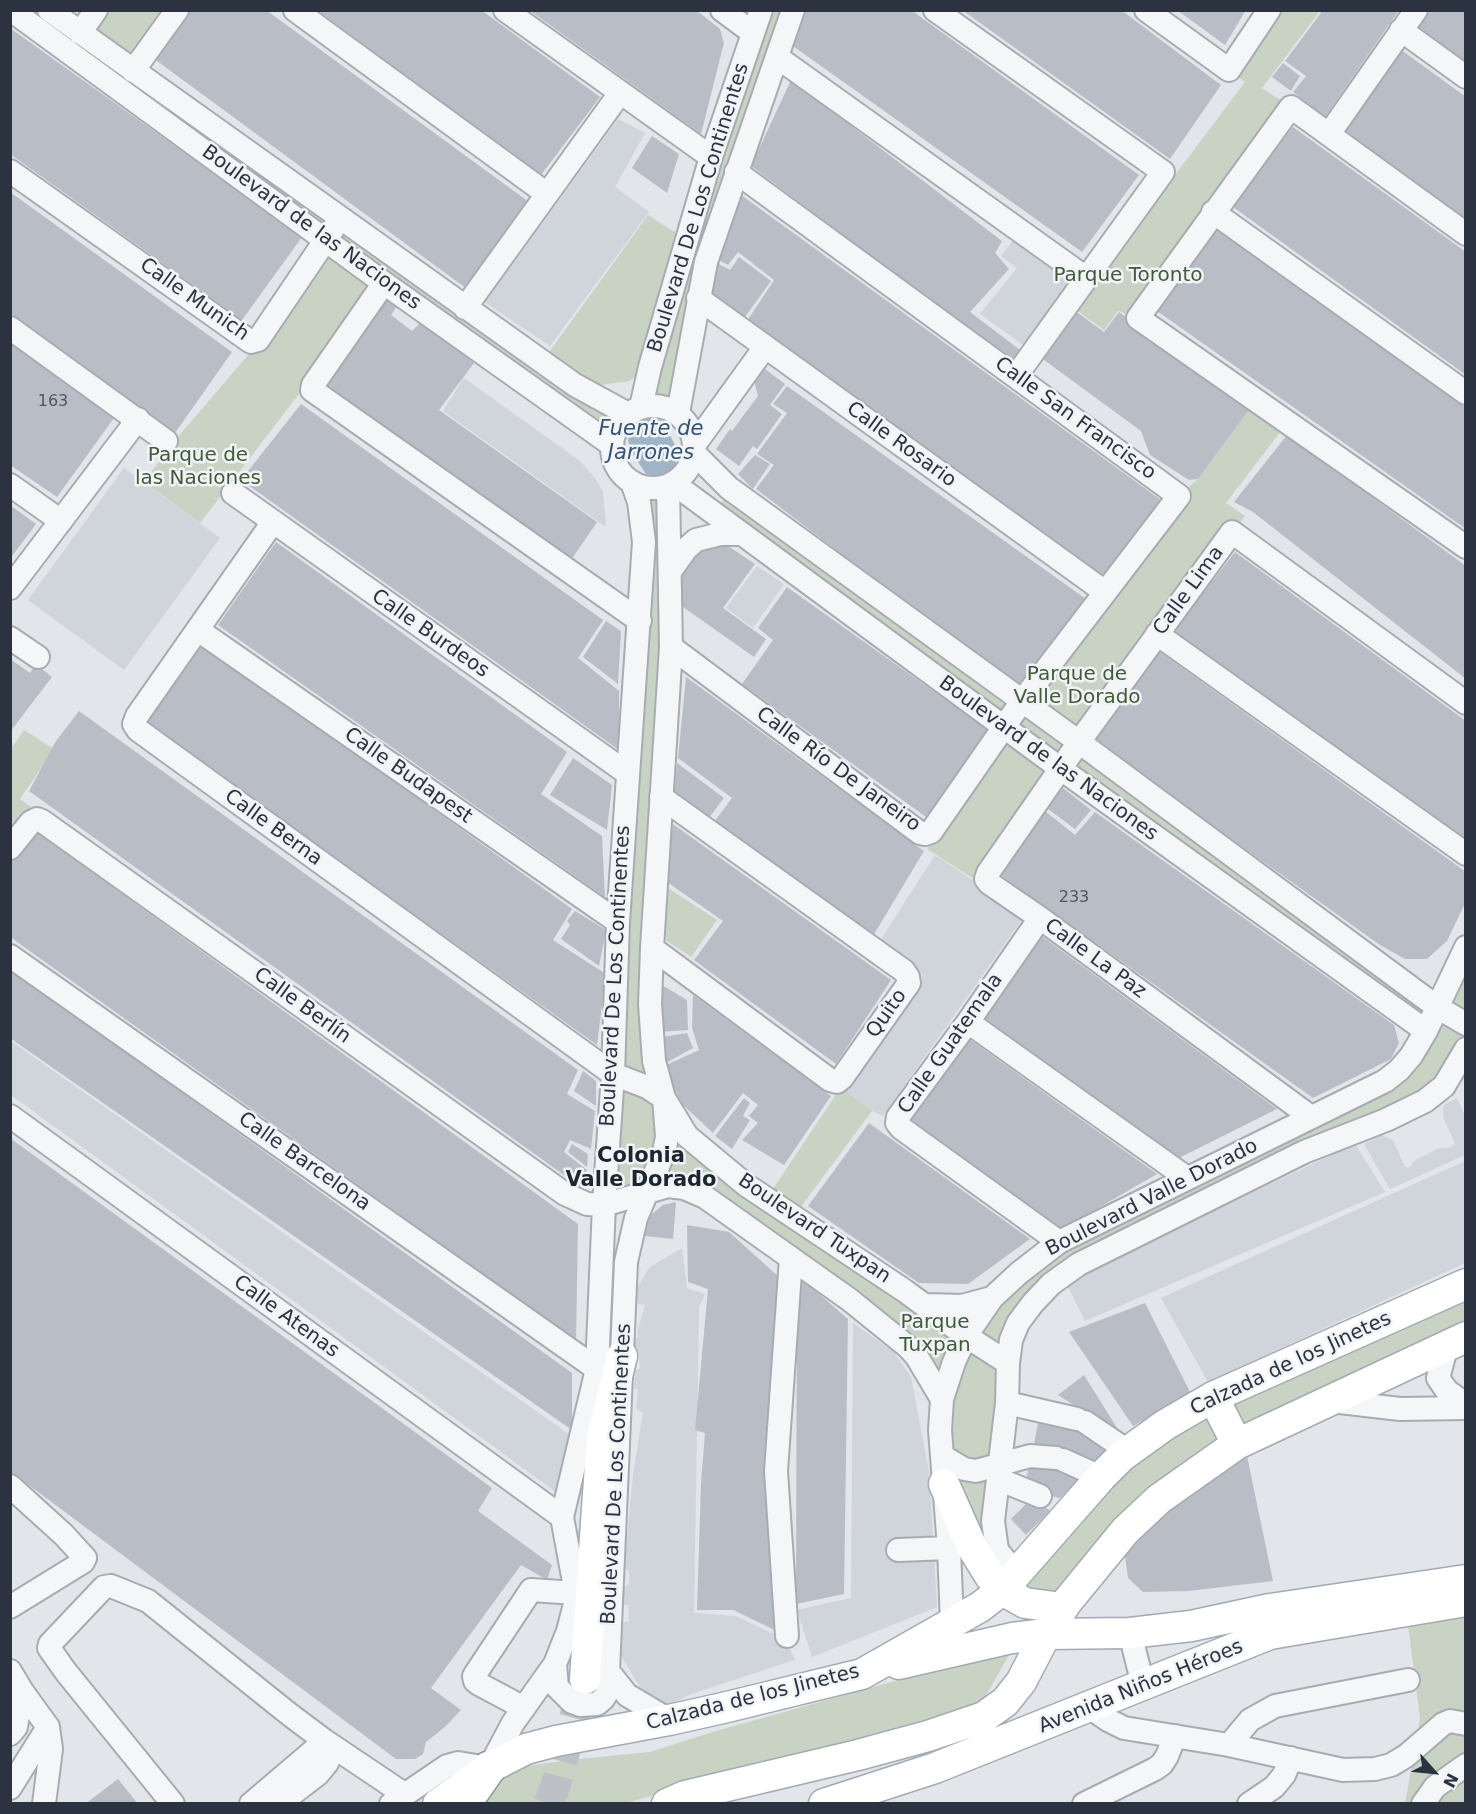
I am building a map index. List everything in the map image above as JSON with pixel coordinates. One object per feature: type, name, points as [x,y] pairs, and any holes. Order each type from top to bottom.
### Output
[{"type":"highway","points":[[458,1803],[473,1791],[489,1768]]},
{"type":"main road","name":"Calzada de los Jinetes","points":[[438,1803],[489,1768],[526,1749],[556,1741],[669,1720],[862,1674],[980,1607],[1011,1581],[1052,1502],[1101,1477],[1128,1451],[1165,1425],[1213,1397],[1466,1284]]},
{"type":"main road","points":[[667,1803],[695,1793],[858,1755],[984,1718],[1005,1702],[1021,1682],[1062,1608],[1125,1531],[1150,1507],[1190,1475],[1237,1444],[1456,1341],[1445,1332],[1430,1300]]},
{"type":"main road","points":[[596,1675],[602,1437],[610,1363]]},
{"type":"main road","points":[[1213,1397],[1237,1444]]},
{"type":"main road","points":[[943,1470],[972,1547],[990,1576],[1011,1581],[1025,1603],[1062,1608]]},
{"type":"main road","name":"Avenida Niños Héroes","points":[[862,1674],[980,1644],[1046,1634],[1130,1633],[1191,1626],[1270,1609],[1466,1580]]},
{"type":"main road","name":"Avenida Niños Héroes","points":[[824,1803],[875,1795],[1270,1634],[1466,1601]]},
{"type":"street","name":"Boulevard de las Naciones","points":[[11,10],[96,58],[326,240],[612,445]]},
{"type":"street","name":"Boulevard de las Naciones","points":[[49,10],[80,33],[96,58],[133,71],[575,385],[635,410]]},
{"type":"street","points":[[80,33],[96,10]]},
{"type":"street","points":[[133,71],[177,10]]},
{"type":"street","points":[[295,10],[548,194]]},
{"type":"street","points":[[505,10],[711,157]]},
{"type":"street","points":[[723,10],[753,33]]},
{"type":"street","name":"Boulevard De Los Continentes","points":[[635,410],[650,367],[711,157],[761,10]]},
{"type":"street","name":"Boulevard De Los Continentes","points":[[678,413],[705,262],[793,10]]},
{"type":"street","points":[[935,10],[1163,172],[1016,376]]},
{"type":"street","points":[[1146,10],[1229,70],[1269,10]]},
{"type":"street","points":[[1329,134],[1416,10]]},
{"type":"street","points":[[1401,30],[1466,77]]},
{"type":"street","points":[[777,57],[1086,278]]},
{"type":"street","points":[[465,308],[620,93]]},
{"type":"street","points":[[732,93],[760,105]]},
{"type":"street","points":[[1466,234],[1291,107],[1138,318],[1466,547]]},
{"type":"street","name":"Calle Munich","points":[[10,171],[251,342],[258,340],[341,219]]},
{"type":"street","name":"Calle San Francisco","points":[[736,172],[1179,496],[1003,726]]},
{"type":"street","points":[[1213,212],[1466,393]]},
{"type":"street","points":[[384,283],[313,385],[312,390],[640,621]]},
{"type":"street","name":"Calle Rosario","points":[[698,298],[1105,592]]},
{"type":"street","points":[[10,328],[166,441]]},
{"type":"street","points":[[694,448],[689,426],[678,413],[666,407],[654,405],[635,410],[620,422],[614,433],[612,445],[616,466],[632,482],[650,488],[670,484],[683,476],[690,465],[694,448],[765,347]]},
{"type":"street","points":[[10,588],[138,419]]},
{"type":"street","name":"Boulevard de las Naciones","points":[[694,448],[729,488],[1079,742],[1437,1007],[1466,1024]]},
{"type":"street","name":"Boulevard De Los Continentes","points":[[610,1363],[604,1205],[613,1074],[618,922],[644,542],[639,502],[632,482]]},
{"type":"street","name":"Boulevard de las Naciones","points":[[670,484],[1426,1031]]},
{"type":"street","name":"Boulevard De Los Continentes","points":[[489,1768],[513,1723],[555,1664],[568,1630],[576,1593],[562,1517],[610,1363],[631,1235],[664,1152],[667,1119],[654,1061],[650,1004],[671,647],[670,484]]},
{"type":"street","points":[[10,485],[61,522]]},
{"type":"street","name":"Calle Burdeos","points":[[234,493],[627,773]]},
{"type":"street","name":"Calle Berna","points":[[273,522],[137,716],[134,724],[138,730],[613,1074]]},
{"type":"street","name":"Calle Lima","points":[[1061,769],[1233,532],[1466,703]]},
{"type":"street","points":[[671,570],[686,549],[696,540],[720,534],[740,534]]},
{"type":"street","name":"Calle Budapest","points":[[198,630],[618,922]]},
{"type":"street","points":[[1157,634],[1466,854]]},
{"type":"street","points":[[10,638],[38,657]]},
{"type":"street","name":"Calle Río De Janeiro","points":[[671,647],[920,833],[931,832],[1003,726]]},
{"type":"street","name":"Calle La Paz","points":[[1061,769],[986,879],[1311,1117]]},
{"type":"street","name":"Quito","points":[[652,948],[830,1080],[837,1082],[909,983],[904,971],[661,797]]},
{"type":"street","name":"Calle Berlín","points":[[10,848],[32,822],[37,819],[42,821],[565,1194],[587,1204],[604,1205]]},
{"type":"street","name":"Calle Guatemala","points":[[1040,918],[898,1117],[897,1123],[1059,1242]]},
{"type":"street","name":"Boulevard Valle Dorado","points":[[952,1623],[940,1430],[942,1399],[954,1362],[966,1336],[992,1298],[1019,1273],[1059,1242],[1385,1081],[1411,1056],[1426,1031],[1466,947]]},
{"type":"street","name":"Calle Barcelona","points":[[10,956],[610,1363]]},
{"type":"street","points":[[968,1022],[1187,1178]]},
{"type":"street","name":"Boulevard Valle Dorado","points":[[1011,1581],[1005,1560],[998,1550],[993,1521],[1007,1403],[1011,1340],[1018,1323],[1033,1303],[1051,1284],[1079,1264],[1304,1152],[1400,1114],[1455,1085],[1452,1076],[1466,1049]]},
{"type":"street","name":"Boulevard Tuxpan","points":[[613,1074],[647,1087],[664,1098],[687,1136],[746,1185],[927,1305],[966,1336],[1008,1363]]},
{"type":"street","points":[[1385,1081],[1400,1114]]},
{"type":"street","name":"Calle Atenas","points":[[10,1116],[562,1517]]},
{"type":"street","name":"Boulevard Tuxpan","points":[[604,1205],[668,1186],[684,1188],[705,1197],[850,1300],[912,1350],[942,1399]]},
{"type":"street","points":[[787,1636],[776,1471],[791,1258]]},
{"type":"street","points":[[927,1305],[962,1306],[992,1298]]},
{"type":"street","points":[[1456,1341],[1438,1378],[1447,1391],[1466,1404]]},
{"type":"street","points":[[1331,1401],[1400,1408],[1466,1408]]},
{"type":"street","points":[[1007,1403],[1081,1420],[1128,1451]]},
{"type":"street","points":[[943,1470],[999,1471],[1030,1456],[1060,1459],[1101,1477]]},
{"type":"street","points":[[999,1471],[1052,1502]]},
{"type":"street","points":[[10,1486],[57,1527],[85,1558],[84,1562],[10,1607]]},
{"type":"street","points":[[898,1550],[949,1548]]},
{"type":"street","points":[[173,1803],[129,1751],[49,1648],[50,1644],[104,1587],[111,1586],[148,1600],[397,1799],[447,1766],[458,1764],[489,1768]]},
{"type":"street","points":[[524,1708],[479,1684],[475,1681],[474,1676],[531,1590],[576,1593]]},
{"type":"street","points":[[1130,1633],[1143,1685]]},
{"type":"street","points":[[555,1664],[557,1687],[572,1702],[581,1705],[597,1704],[607,1693],[596,1675]]},
{"type":"street","points":[[10,1671],[48,1727],[51,1749],[44,1803]]},
{"type":"street","points":[[596,1675],[669,1720]]},
{"type":"street","points":[[1229,1745],[1250,1720],[1275,1706],[1408,1680]]},
{"type":"street","points":[[10,1734],[16,1726],[22,1691]]},
{"type":"street","points":[[1097,1703],[1108,1720],[1124,1728],[1229,1745],[1343,1770],[1375,1769],[1391,1765],[1406,1756],[1443,1724],[1450,1721],[1466,1724]]},
{"type":"street","points":[[10,1788],[48,1727]]},
{"type":"street","points":[[1084,1803],[1162,1764],[1175,1737]]},
{"type":"street","points":[[251,1803],[330,1744]]},
{"type":"street","points":[[279,1803],[318,1774],[327,1763],[330,1744]]},
{"type":"street","points":[[1249,1803],[1274,1787],[1284,1775],[1291,1758]]},
{"type":"street","points":[[1423,1803],[1435,1787],[1466,1765]]},
{"type":"shaded area","points":[[618,119],[645,133],[615,187],[649,212],[550,346],[483,301],[515,261]]},
{"type":"shaded area","points":[[1020,232],[1086,278],[1033,352],[980,314],[1017,268],[1001,256]]},
{"type":"shaded area","points":[[464,378],[580,461],[595,478],[603,492],[606,527],[443,411]]},
{"type":"shaded area","points":[[124,468],[220,538],[124,670],[28,600]]},
{"type":"shaded area","points":[[757,566],[784,584],[753,628],[726,608]]},
{"type":"shaded area","points":[[935,855],[1025,915],[883,1116],[872,1111],[841,1087],[923,976],[878,944]]},
{"type":"shaded area","points":[[11,1041],[570,1435],[560,1495],[11,1095]]},
{"type":"shaded area","points":[[1457,1098],[1465,1116],[1465,1155],[1390,1189],[1364,1144],[1381,1135],[1393,1140],[1405,1167],[1410,1167],[1414,1161],[1439,1148],[1448,1148],[1455,1144],[1443,1116],[1444,1105]]},
{"type":"shaded area","points":[[1355,1144],[1385,1192],[1085,1321],[1065,1281]]},
{"type":"shaded area","points":[[1465,1161],[1465,1263],[1208,1382],[1161,1298]]},
{"type":"shaded area","points":[[682,1248],[687,1288],[705,1294],[699,1308],[694,1613],[736,1616],[786,1640],[795,1660],[691,1694],[666,1706],[641,1689],[619,1652],[621,1623],[629,1621],[628,1605],[621,1605],[622,1587],[629,1585],[629,1571],[624,1569],[633,1475],[643,1412],[636,1409],[638,1390],[634,1388],[635,1370],[640,1369],[639,1354],[629,1352],[630,1336],[639,1338],[637,1333],[645,1305],[628,1302],[650,1267]]},
{"type":"shaded area","points":[[853,1323],[894,1352],[911,1377],[929,1471],[937,1607],[812,1657],[797,1610],[851,1598]]},
{"type":"green space","name":"Parque de las Naciones","points":[[12,11],[49,11],[80,33],[96,11],[177,11],[134,71],[542,362],[648,215],[687,240],[761,11],[793,11],[705,262],[675,408],[666,398],[654,393],[649,368],[629,381],[592,386],[612,405],[604,419],[607,438],[384,283],[200,523],[144,482],[171,445],[254,348],[326,240]]},
{"type":"green space","name":"Parque Toronto","points":[[1269,11],[1320,11],[1262,88],[1291,107],[1138,318],[1118,311],[1104,330],[1068,304],[1163,172],[1172,179],[1245,82],[1229,70]]},
{"type":"green space","points":[[1255,400],[1287,423],[1226,503],[1245,516],[1079,743],[1432,1003],[1421,1027],[716,513],[729,489],[1022,701],[1179,496],[1198,479]]},
{"type":"green space","points":[[644,492],[668,492],[650,948],[665,1118],[647,1183],[629,1186],[615,1180]]},
{"type":"green space","points":[[24,730],[54,749],[20,799],[31,807],[11,835],[11,749]]},
{"type":"green space","name":"Parque de Valle Dorado","points":[[1006,732],[1056,769],[974,879],[927,849]]},
{"type":"green space","points":[[662,884],[717,920],[691,957],[661,937]]},
{"type":"green space","points":[[1465,950],[1465,1043],[1443,1086],[1077,1263],[1017,1322],[998,1462],[976,1469],[944,1455],[956,1363],[968,1337],[1060,1243],[1385,1082]]},
{"type":"green space","points":[[841,1087],[872,1111],[794,1216],[767,1198]]},
{"type":"green space","name":"Parque Tuxpan","points":[[680,1127],[926,1306],[971,1307],[941,1396],[918,1357],[668,1185],[659,1169]]},
{"type":"green space","points":[[1465,1287],[1465,1334],[1236,1440],[1068,1596],[1015,1595],[1118,1461]]},
{"type":"green space","points":[[954,1465],[999,1465],[996,1549],[972,1546]]},
{"type":"green space","points":[[1465,1615],[1465,1803],[1405,1804],[1420,1718],[1408,1625]]},
{"type":"green space","points":[[1013,1648],[981,1704],[626,1803],[467,1804],[521,1767],[650,1752],[709,1733]]},
{"type":"water","name":"Fuente de Jarrones","points":[[646,417],[663,422],[677,449],[676,463],[668,474],[662,477],[646,474],[631,451],[628,440],[632,429]]},
{"type":"building","points":[[188,10],[266,10],[529,202],[467,289],[153,58]]},
{"type":"building","points":[[317,10],[481,10],[600,97],[541,175]]},
{"type":"building","points":[[529,10],[696,10],[720,29],[724,43],[701,134]]},
{"type":"building","points":[[805,10],[911,10],[1139,175],[1082,252],[793,46]]},
{"type":"building","points":[[962,10],[1121,10],[1221,85],[1170,159]]},
{"type":"building","points":[[1177,10],[1246,10],[1225,45]]},
{"type":"building","points":[[1323,10],[1399,10],[1325,117],[1293,92],[1306,76],[1285,61]]},
{"type":"building","points":[[1429,10],[1466,10],[1466,62],[1417,27]]},
{"type":"building","points":[[10,28],[302,237],[242,320],[10,154]]},
{"type":"building","points":[[1400,49],[1466,97],[1466,221],[1343,133]]},
{"type":"building","points":[[1283,63],[1300,76],[1291,91],[1272,77]]},
{"type":"building","points":[[791,80],[1002,241],[995,253],[1009,269],[970,312],[1024,353],[1016,365],[751,166]]},
{"type":"building","points":[[1293,127],[1466,252],[1466,375],[1233,207]]},
{"type":"building","points":[[652,136],[679,154],[667,193],[632,168]]},
{"type":"building","points":[[10,192],[232,352],[175,433],[10,313]]},
{"type":"building","points":[[737,192],[1161,500],[1101,579],[747,321],[774,280],[738,252],[728,265],[715,258]]},
{"type":"building","points":[[1218,229],[1466,408],[1466,529],[1157,311]]},
{"type":"building","points":[[739,257],[771,281],[745,317],[703,290],[715,262],[730,270]]},
{"type":"building","points":[[388,299],[397,306],[391,315],[412,331],[421,322],[474,363],[439,410],[597,522],[571,560],[322,386]]},
{"type":"building","points":[[1074,310],[1104,332],[1119,312],[1250,408],[1198,479],[1189,480],[1150,455],[1141,431],[1040,357]]},
{"type":"building","points":[[10,343],[114,418],[57,497],[10,465]]},
{"type":"building","points":[[761,366],[785,384],[770,405],[782,414],[757,449],[753,446],[739,466],[716,449],[758,396],[753,376]]},
{"type":"building","points":[[787,386],[1086,599],[1022,691],[756,489],[774,465],[757,454],[787,413],[773,404]]},
{"type":"building","points":[[301,404],[603,620],[578,658],[619,691],[619,750],[241,480]]},
{"type":"building","points":[[1287,435],[1466,566],[1466,679],[1253,512],[1234,502]]},
{"type":"building","points":[[755,455],[770,464],[753,489],[738,474]]},
{"type":"building","points":[[10,505],[36,524],[10,559]]},
{"type":"building","points":[[276,542],[567,752],[541,794],[602,836],[605,897],[218,625]]},
{"type":"building","points":[[719,543],[728,546],[755,564],[723,608],[766,639],[754,657],[683,607],[679,590],[685,567],[703,546]]},
{"type":"building","points":[[1235,552],[1466,721],[1466,842],[1173,632]]},
{"type":"building","points":[[787,587],[988,730],[926,817],[742,684],[773,640],[758,628]]},
{"type":"building","points":[[606,621],[621,631],[618,684],[583,657]]},
{"type":"building","points":[[202,643],[572,909],[553,940],[606,974],[597,1045],[143,721]]},
{"type":"building","points":[[1160,652],[1466,872],[1466,901],[1447,941],[1427,959],[1405,959],[1380,945],[1094,741]]},
{"type":"building","points":[[10,659],[30,673],[36,664],[52,677],[10,732]]},
{"type":"building","points":[[686,677],[924,851],[873,936],[714,822],[732,798],[678,758]]},
{"type":"building","points":[[79,711],[578,1070],[567,1094],[595,1111],[591,1149],[570,1140],[564,1152],[587,1170],[582,1188],[29,791],[56,741]]},
{"type":"building","points":[[573,758],[612,785],[607,830],[550,795]]},
{"type":"building","points":[[677,763],[724,798],[708,819],[674,795]]},
{"type":"building","points":[[1063,788],[1091,810],[1075,829],[1048,809]]},
{"type":"building","points":[[1045,811],[1075,835],[1095,812],[1394,1025],[1399,1043],[1391,1059],[1313,1098],[998,873]]},
{"type":"building","points":[[670,822],[891,980],[836,1064],[694,960],[723,921],[664,880]]},
{"type":"building","points":[[34,830],[578,1224],[576,1340],[10,937],[10,860]]},
{"type":"building","points":[[575,911],[606,930],[599,966],[561,939],[570,925],[567,921]]},
{"type":"building","points":[[1040,935],[1277,1109],[1179,1158],[981,1017]]},
{"type":"building","points":[[10,969],[572,1373],[572,1430],[10,1038]]},
{"type":"building","points":[[660,984],[687,1000],[688,1030],[659,1032]]},
{"type":"building","points":[[693,995],[831,1096],[784,1165],[742,1140],[758,1123],[749,1116],[758,1105],[743,1093],[713,1133],[683,1105],[662,1067],[699,1050],[692,1028]]},
{"type":"building","points":[[687,1033],[693,1048],[662,1065],[656,1038]]},
{"type":"building","points":[[965,1036],[1157,1174],[1060,1230],[906,1116]]},
{"type":"building","points":[[583,1071],[596,1081],[596,1106],[574,1091]]},
{"type":"building","points":[[744,1098],[750,1103],[743,1116],[750,1120],[732,1149],[715,1136]]},
{"type":"building","points":[[869,1123],[1030,1239],[968,1284],[919,1283],[808,1206]]},
{"type":"building","points":[[10,1138],[492,1488],[478,1511],[552,1565],[547,1580],[521,1565],[431,1688],[461,1710],[426,1742],[423,1754],[415,1759],[396,1759],[10,1471]]},
{"type":"building","points":[[572,1144],[588,1154],[587,1167],[568,1152]]},
{"type":"building","points":[[676,1202],[673,1239],[645,1236],[646,1223],[652,1214],[663,1205]]},
{"type":"building","points":[[687,1225],[729,1232],[779,1277],[787,1636],[733,1610],[697,1610],[705,1433],[695,1430],[708,1289],[688,1282]]},
{"type":"building","points":[[797,1275],[848,1319],[844,1594],[796,1604]]},
{"type":"building","points":[[1145,1303],[1191,1394],[1133,1426],[1069,1332]]},
{"type":"building","points":[[1084,1375],[1122,1436],[1060,1498],[1047,1495],[1043,1505],[1050,1511],[1026,1535],[1011,1519],[1034,1496],[1025,1488],[1030,1459],[1059,1452],[1034,1444],[1039,1417],[1081,1410],[1058,1395]]},
{"type":"building","points":[[1247,1456],[1273,1581],[1189,1591],[1143,1592],[1128,1578],[1125,1556],[1146,1528]]},
{"type":"building","points":[[118,1779],[138,1804],[85,1804]]},
{"type":"tunnel","points":[[548,1804],[556,1785],[585,1679]]},
{"type":"district","name":"Colonia Valle Dorado","points":[[641,1169]]}]
